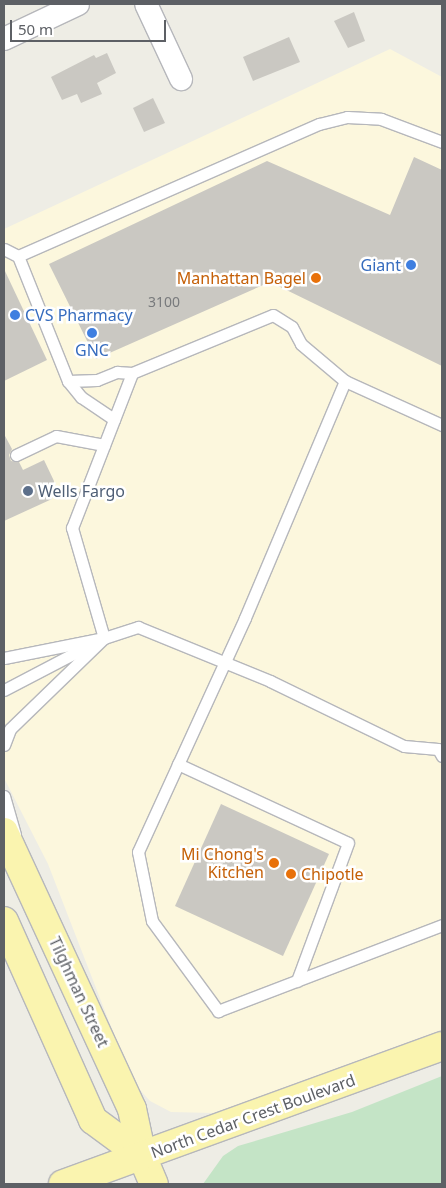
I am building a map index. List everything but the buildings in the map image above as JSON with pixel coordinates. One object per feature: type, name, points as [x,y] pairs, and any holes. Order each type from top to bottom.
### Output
[{"type":"main road","name":"Tilghman Street","points":[[4,832],[132,1109],[142,1156],[154,1184]]},
{"type":"main road","name":"Tilghman Street","points":[[4,921],[94,1120],[142,1156]]},
{"type":"main road","name":"North Cedar Crest Boulevard","points":[[63,1184],[442,1046]]},
{"type":"street","points":[[4,39],[78,4]]},
{"type":"street","points":[[146,4],[181,79]]},
{"type":"lane","points":[[18,256],[319,124],[347,117],[381,119],[442,142]]},
{"type":"lane","points":[[4,249],[18,256],[68,381],[81,397],[114,419]]},
{"type":"lane","points":[[68,381],[132,373],[272,315],[292,327],[301,344],[345,381],[442,425]]},
{"type":"lane","points":[[104,638],[72,528],[132,373]]},
{"type":"lane","points":[[345,381],[225,662],[138,852],[152,921],[218,1011],[442,925]]},
{"type":"lane","points":[[16,455],[56,436],[104,445]]},
{"type":"lane","points":[[4,658],[104,638],[138,627],[225,662],[404,746],[441,751]]},
{"type":"lane","points":[[4,690],[104,638]]},
{"type":"lane","points":[[4,744],[10,729],[104,638]]},
{"type":"lane","points":[[178,764],[348,842],[296,981]]},
{"type":"lane","points":[[4,796],[38,905]]},
{"type":"shaded area","points":[[390,49],[442,77],[442,1034],[213,1113],[171,1112],[150,1101],[132,1081],[48,864],[4,778],[4,229]]},
{"type":"green space","points":[[442,1076],[442,1184],[203,1184],[223,1156],[238,1146],[352,1112]]},
{"type":"place","name":"Giant","points":[[411,265]]},
{"type":"place","name":"Manhattan Bagel","points":[[316,278]]},
{"type":"place","name":"CVS Pharmacy","points":[[15,315]]},
{"type":"place","name":"GNC","points":[[92,333]]},
{"type":"place","name":"Wells Fargo","points":[[28,491]]},
{"type":"place","name":"Mi Chong's Kitchen","points":[[274,863]]},
{"type":"place","name":"Chipotle","points":[[291,874]]}]
